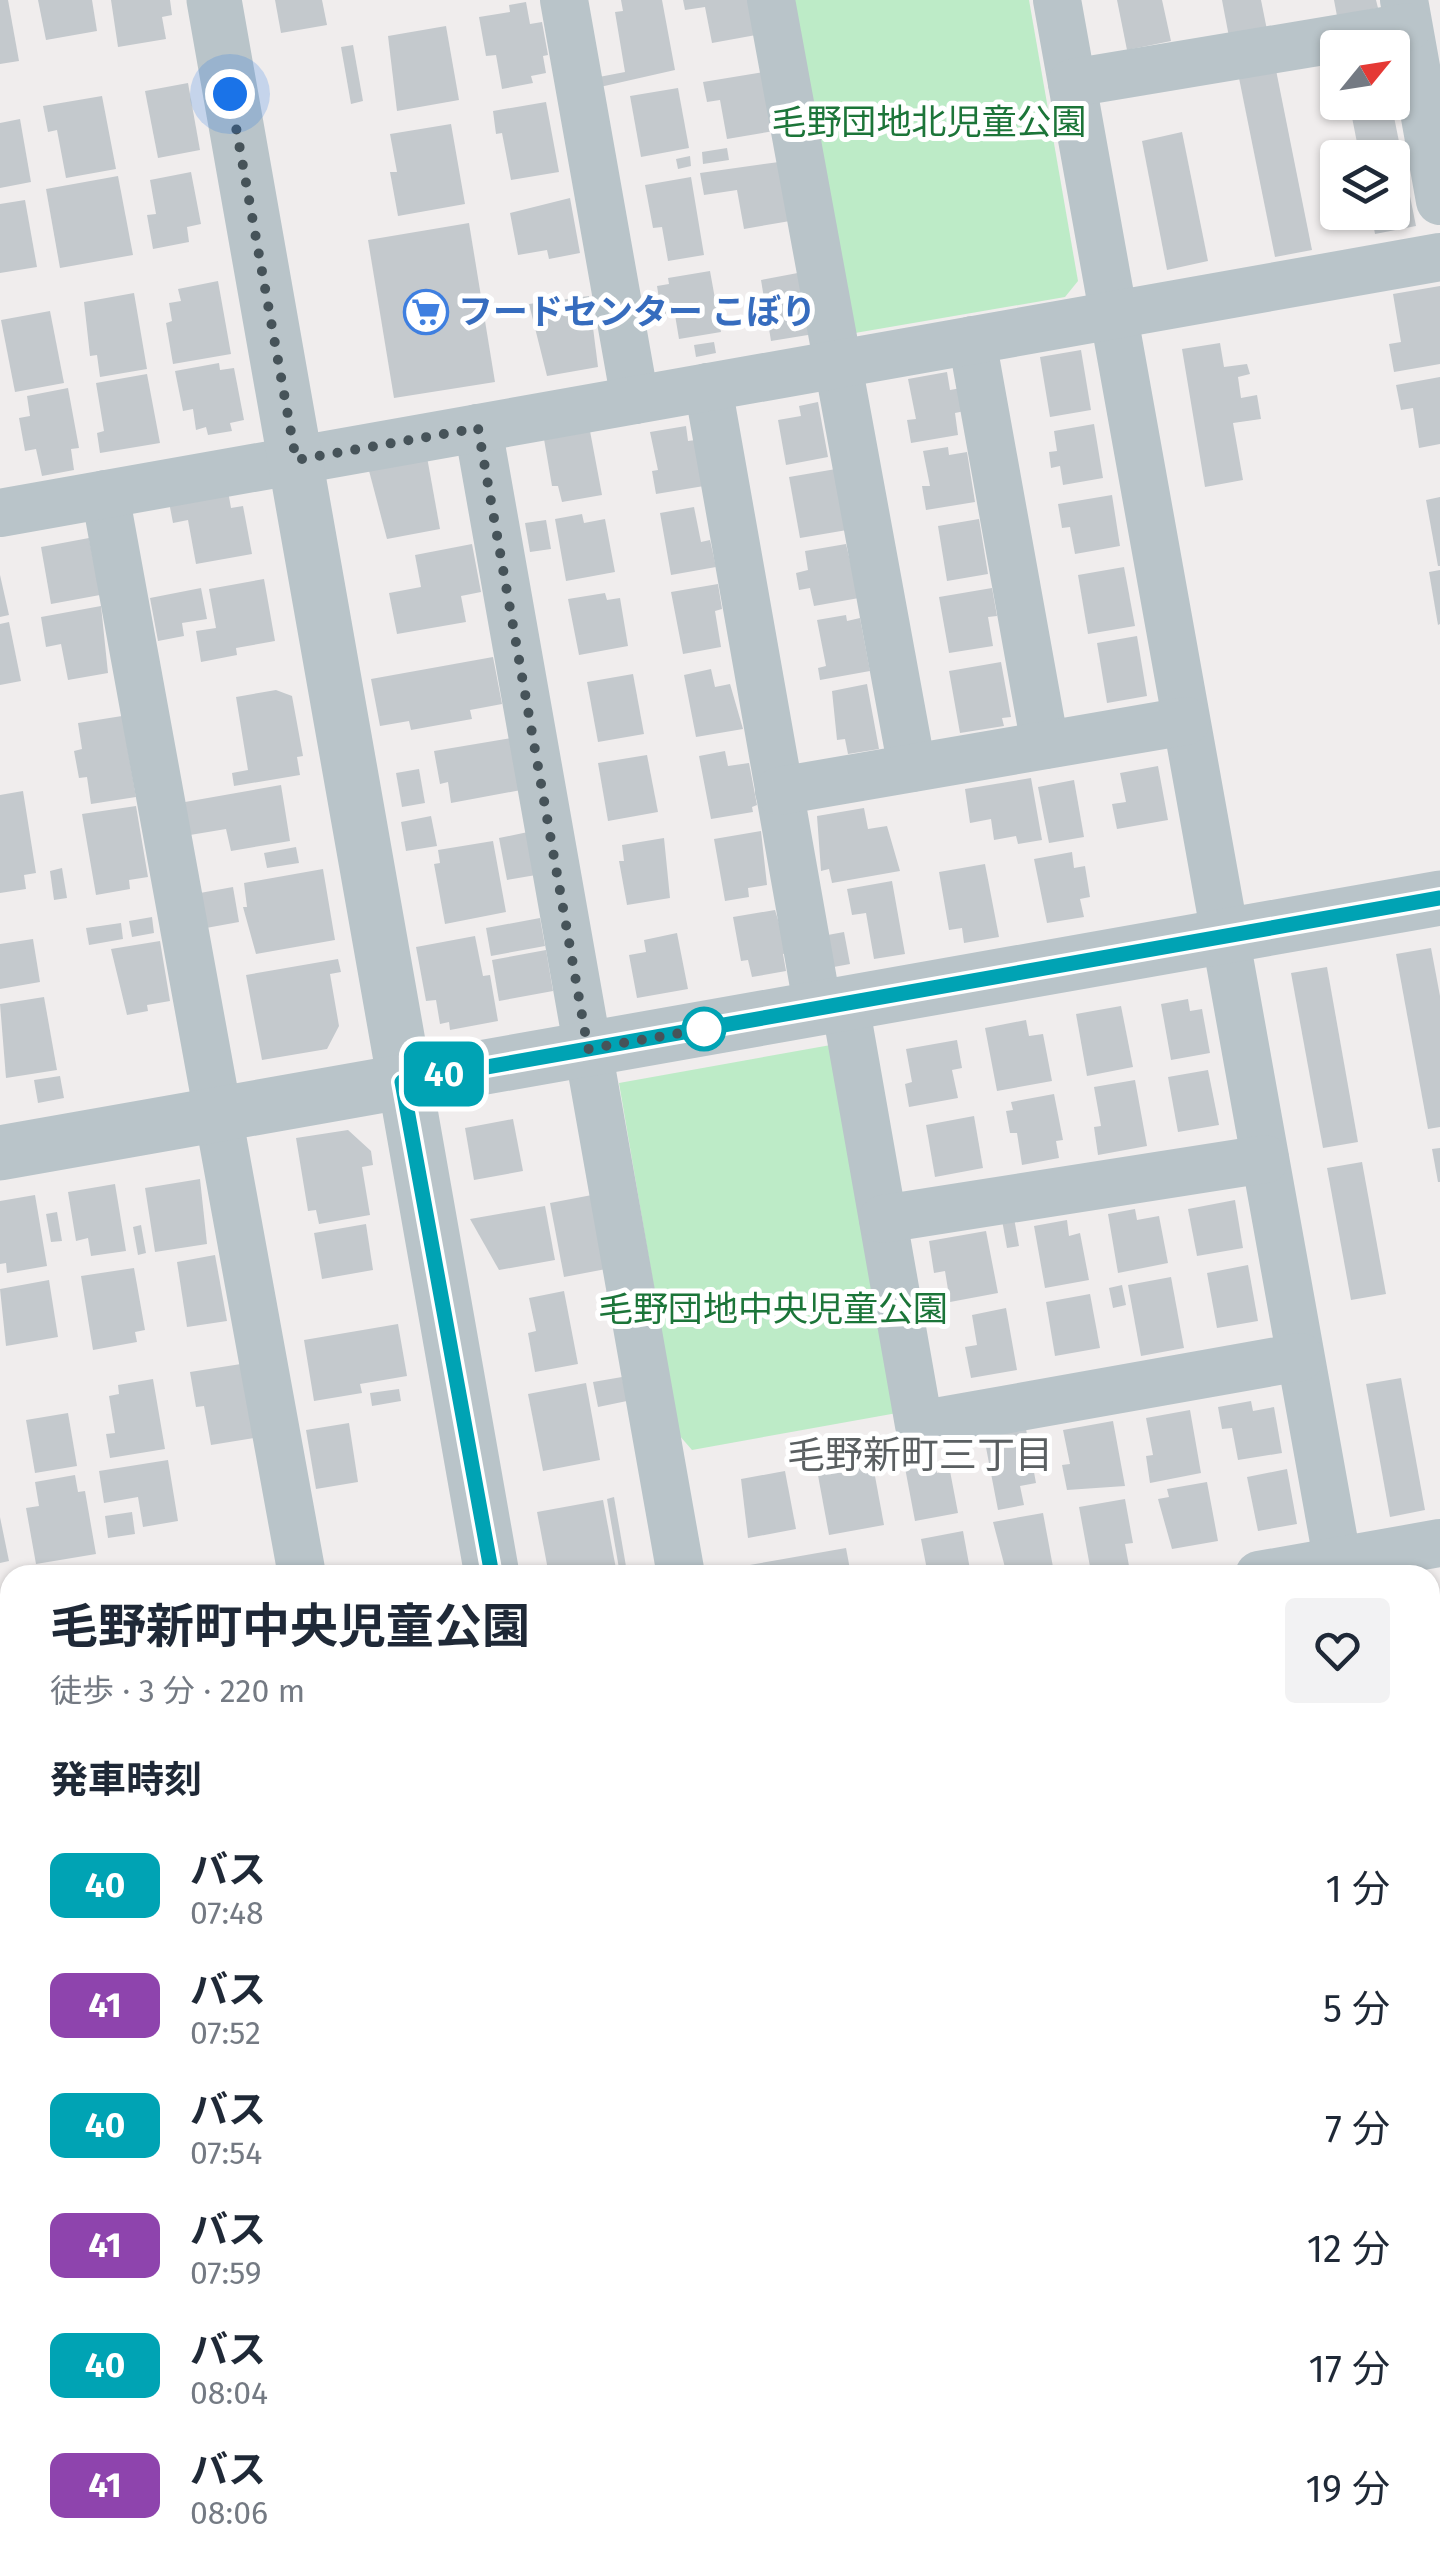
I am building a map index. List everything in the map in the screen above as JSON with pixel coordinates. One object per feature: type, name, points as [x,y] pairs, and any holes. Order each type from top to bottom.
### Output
[{"type":"street","points":[[214,0],[490,1565]]},
{"type":"street","points":[[564,0],[634,400]]},
{"type":"street","points":[[771,0],[912,768]]},
{"type":"street","points":[[1057,0],[1337,1565]]},
{"type":"street","points":[[1072,83],[1406,13],[1432,112],[1440,200]]},
{"type":"street","points":[[0,513],[1440,256]]},
{"type":"street","points":[[972,340],[1044,745]]},
{"type":"street","points":[[708,387],[779,791],[882,1218],[919,1425],[1300,1358]]},
{"type":"street","points":[[478,428],[680,1565]]},
{"type":"street","points":[[105,494],[300,1565]]},
{"type":"street","points":[[779,791],[1186,720]]},
{"type":"street","points":[[0,1153],[1440,898]]},
{"type":"street","points":[[882,1218],[1264,1159]]},
{"type":"street","points":[[1350,1565],[1440,1543]]},
{"type":"green space","name":"毛野団地北児童公園","points":[[784,0],[1029,0],[1078,281],[1065,297],[855,333]]},
{"type":"green space","name":"毛野団地中央児童公園","points":[[842,1043],[897,1413],[692,1450],[679,1435],[619,1083]]},
{"type":"building","points":[[0,0],[8,0],[19,61],[0,64]]},
{"type":"building","points":[[38,0],[92,0],[97,31],[46,40]]},
{"type":"building","points":[[111,0],[170,0],[172,15],[162,17],[166,39],[118,47]]},
{"type":"building","points":[[275,0],[322,0],[327,25],[281,33]]},
{"type":"building","points":[[621,0],[662,0],[675,70],[600,87],[599,77],[625,72],[615,12],[623,11]]},
{"type":"building","points":[[683,0],[750,0],[756,35],[712,43],[705,7],[685,10]]},
{"type":"building","points":[[1117,0],[1162,0],[1171,41],[1127,50]]},
{"type":"building","points":[[1222,0],[1261,0],[1267,30],[1229,37]]},
{"type":"building","points":[[1334,0],[1376,0],[1378,8],[1337,16]]},
{"type":"building","points":[[526,2],[530,24],[542,22],[548,55],[543,56],[546,73],[531,76],[533,83],[502,89],[496,55],[486,56],[479,17],[510,12],[509,5]]},
{"type":"building","points":[[446,26],[459,100],[397,111],[388,36]]},
{"type":"building","points":[[353,45],[363,101],[351,104],[341,47]]},
{"type":"building","points":[[1276,70],[1312,250],[1275,257],[1239,78]]},
{"type":"building","points":[[764,72],[774,131],[727,139],[720,100],[707,102],[703,82]]},
{"type":"building","points":[[188,83],[200,150],[158,158],[145,91]]},
{"type":"building","points":[[678,88],[689,148],[641,157],[630,96]]},
{"type":"building","points":[[102,96],[116,169],[66,178],[57,130],[48,132],[43,106]]},
{"type":"building","points":[[546,102],[559,172],[511,180],[502,133],[496,134],[493,111]]},
{"type":"building","points":[[20,119],[31,182],[0,188],[0,123]]},
{"type":"building","points":[[1353,120],[1395,120],[1399,140],[1356,140]]},
{"type":"building","points":[[451,124],[465,204],[398,216],[390,172],[397,172],[390,134]]},
{"type":"building","points":[[1182,132],[1208,261],[1167,270],[1142,141]]},
{"type":"building","points":[[727,148],[729,160],[703,164],[702,152]]},
{"type":"building","points":[[690,156],[691,166],[678,169],[676,159]]},
{"type":"building","points":[[779,162],[790,221],[744,229],[737,190],[704,195],[700,173]]},
{"type":"building","points":[[191,172],[201,224],[187,227],[189,242],[153,249],[147,215],[156,214],[150,180]]},
{"type":"building","points":[[118,176],[133,255],[60,268],[46,189]]},
{"type":"building","points":[[691,177],[704,255],[668,261],[662,227],[653,228],[645,185]]},
{"type":"building","points":[[1410,196],[1416,226],[1410,227]]},
{"type":"building","points":[[570,198],[580,253],[549,259],[547,250],[518,255],[510,213]]},
{"type":"building","points":[[25,200],[37,267],[0,273],[0,204]]},
{"type":"building","points":[[469,223],[495,382],[394,398],[368,240]]},
{"type":"building","points":[[710,271],[721,332],[679,339],[675,315],[662,317],[657,286],[669,284],[668,278]]},
{"type":"building","points":[[803,272],[814,334],[771,341],[761,280]]},
{"type":"building","points":[[218,281],[231,354],[173,364],[166,323],[172,321],[169,303],[181,301],[178,289]]},
{"type":"building","points":[[1440,286],[1440,364],[1394,372],[1389,344],[1401,342],[1393,294]]},
{"type":"building","points":[[134,293],[147,369],[100,377],[97,355],[90,356],[84,302]]},
{"type":"building","points":[[589,296],[598,367],[547,376],[529,304]]},
{"type":"building","points":[[50,311],[64,383],[15,392],[1,320]]},
{"type":"building","points":[[714,342],[716,353],[696,357],[694,345]]},
{"type":"building","points":[[1220,343],[1224,367],[1247,364],[1250,374],[1238,377],[1241,398],[1257,395],[1261,419],[1233,423],[1243,480],[1205,487],[1182,349]]},
{"type":"building","points":[[1081,350],[1091,410],[1050,417],[1040,357]]},
{"type":"building","points":[[219,363],[220,370],[234,368],[244,420],[230,423],[232,431],[208,435],[206,427],[196,430],[193,409],[183,411],[175,371]]},
{"type":"building","points":[[947,372],[950,390],[961,388],[965,411],[955,413],[958,435],[911,443],[907,420],[916,419],[908,379]]},
{"type":"building","points":[[147,374],[160,443],[100,453],[97,433],[104,431],[96,383]]},
{"type":"building","points":[[1440,377],[1440,444],[1419,448],[1413,408],[1401,410],[1396,385]]},
{"type":"building","points":[[68,388],[79,448],[71,449],[74,470],[42,476],[36,449],[25,451],[19,418],[30,416],[27,396]]},
{"type":"building","points":[[818,402],[828,457],[786,465],[778,420],[801,416],[799,406]]},
{"type":"building","points":[[1094,424],[1103,478],[1063,485],[1060,466],[1051,468],[1049,452],[1057,451],[1054,431]]},
{"type":"building","points":[[686,426],[688,441],[696,440],[704,486],[656,494],[652,471],[658,470],[650,432]]},
{"type":"building","points":[[590,431],[602,495],[562,502],[558,486],[552,486],[544,439]]},
{"type":"building","points":[[948,447],[949,455],[967,452],[975,502],[926,510],[922,486],[930,486],[923,451]]},
{"type":"building","points":[[427,457],[440,529],[387,539],[368,467]]},
{"type":"building","points":[[836,469],[847,530],[800,538],[789,477]]},
{"type":"building","points":[[228,491],[231,508],[243,506],[252,554],[196,564],[188,520],[173,523],[169,502]]},
{"type":"building","points":[[1112,495],[1120,546],[1075,554],[1070,527],[1062,528],[1058,504]]},
{"type":"building","points":[[1440,497],[1440,566],[1438,566],[1426,500]]},
{"type":"building","points":[[694,507],[701,542],[710,540],[716,567],[671,575],[660,513]]},
{"type":"building","points":[[582,514],[584,523],[605,519],[615,572],[566,581],[555,519]]},
{"type":"building","points":[[979,519],[988,574],[947,581],[938,526]]},
{"type":"building","points":[[546,520],[551,549],[530,552],[525,523]]},
{"type":"building","points":[[89,538],[100,595],[51,604],[41,547]]},
{"type":"building","points":[[472,544],[481,592],[461,596],[466,622],[397,634],[389,593],[421,587],[415,555]]},
{"type":"building","points":[[846,544],[859,598],[814,606],[810,588],[799,590],[796,573],[808,570],[805,551]]},
{"type":"building","points":[[1124,567],[1135,626],[1088,634],[1078,575]]},
{"type":"building","points":[[1440,570],[1440,624],[1438,625],[1429,572]]},
{"type":"building","points":[[0,575],[9,615],[0,617]]},
{"type":"building","points":[[264,579],[275,641],[236,648],[237,655],[201,662],[196,631],[216,628],[209,589]]},
{"type":"building","points":[[718,584],[722,609],[715,611],[721,647],[683,654],[671,592]]},
{"type":"building","points":[[201,588],[207,619],[182,623],[184,636],[158,641],[150,598]]},
{"type":"building","points":[[992,588],[997,616],[988,617],[993,646],[949,653],[939,597]]},
{"type":"building","points":[[605,593],[607,600],[620,598],[628,646],[579,655],[568,599]]},
{"type":"building","points":[[101,606],[108,673],[68,680],[61,644],[46,647],[41,617]]},
{"type":"building","points":[[846,615],[847,621],[860,618],[870,671],[820,680],[818,668],[826,666],[817,620]]},
{"type":"building","points":[[9,622],[21,681],[0,685],[0,624]]},
{"type":"building","points":[[1137,636],[1147,696],[1107,703],[1097,643]]},
{"type":"building","points":[[493,657],[502,704],[470,710],[472,719],[411,730],[409,721],[380,726],[371,679]]},
{"type":"building","points":[[1001,662],[1011,717],[1002,718],[1004,726],[960,733],[949,671]]},
{"type":"building","points":[[711,669],[715,687],[730,684],[743,729],[696,737],[684,675]]},
{"type":"building","points":[[633,674],[644,734],[598,742],[587,682]]},
{"type":"building","points":[[867,684],[879,749],[848,754],[845,739],[837,740],[832,691]]},
{"type":"building","points":[[276,690],[292,696],[303,756],[297,757],[300,775],[234,786],[232,773],[248,770],[236,697]]},
{"type":"building","points":[[122,716],[136,797],[91,804],[87,777],[79,778],[74,751],[82,749],[78,723]]},
{"type":"building","points":[[511,738],[521,790],[451,803],[448,782],[440,784],[434,751]]},
{"type":"building","points":[[725,751],[728,766],[749,763],[757,805],[752,807],[753,812],[711,819],[699,756]]},
{"type":"building","points":[[647,755],[658,812],[608,821],[598,763]]},
{"type":"building","points":[[1158,766],[1168,820],[1117,829],[1112,804],[1126,802],[1120,773]]},
{"type":"building","points":[[419,769],[425,803],[402,807],[396,773]]},
{"type":"building","points":[[1031,778],[1042,840],[1018,844],[1016,836],[994,840],[991,819],[970,823],[965,789]]},
{"type":"building","points":[[1074,780],[1084,837],[1049,843],[1038,787]]},
{"type":"building","points":[[281,785],[290,841],[231,851],[226,829],[190,835],[185,802]]},
{"type":"building","points":[[23,791],[36,873],[24,875],[26,889],[0,893],[0,795]]},
{"type":"building","points":[[136,806],[148,877],[129,880],[130,889],[96,895],[82,814]]},
{"type":"building","points":[[864,808],[868,829],[887,826],[900,871],[832,883],[829,869],[821,871],[817,816]]},
{"type":"building","points":[[431,816],[437,846],[406,851],[401,822]]},
{"type":"building","points":[[761,831],[767,885],[748,888],[749,897],[725,901],[714,839]]},
{"type":"building","points":[[528,832],[536,875],[507,880],[499,838]]},
{"type":"building","points":[[664,838],[670,898],[627,905],[619,861],[624,861],[622,845]]},
{"type":"building","points":[[493,841],[506,912],[445,924],[434,864],[440,863],[438,850]]},
{"type":"building","points":[[296,847],[299,863],[267,868],[264,853]]},
{"type":"building","points":[[1072,852],[1074,868],[1085,866],[1090,897],[1080,899],[1084,917],[1047,923],[1034,859]]},
{"type":"building","points":[[985,864],[999,937],[964,943],[962,928],[949,930],[939,872]]},
{"type":"building","points":[[62,868],[67,898],[54,900],[50,871]]},
{"type":"building","points":[[323,869],[335,940],[256,954],[243,907],[247,907],[244,883]]},
{"type":"building","points":[[892,881],[905,954],[874,959],[866,913],[852,915],[847,889]]},
{"type":"building","points":[[233,887],[239,922],[206,928],[200,893]]},
{"type":"building","points":[[775,910],[788,953],[783,954],[786,971],[752,977],[748,960],[741,961],[733,917]]},
{"type":"building","points":[[152,917],[154,933],[132,937],[129,921]]},
{"type":"building","points":[[540,918],[545,946],[491,956],[486,928]]},
{"type":"building","points":[[121,923],[123,939],[89,945],[86,928]]},
{"type":"building","points":[[844,932],[850,964],[823,969],[817,937]]},
{"type":"building","points":[[677,933],[688,989],[637,998],[629,955],[646,952],[644,940]]},
{"type":"building","points":[[475,936],[483,976],[490,975],[498,1021],[450,1030],[449,1022],[440,1024],[436,1000],[426,1001],[416,947]]},
{"type":"building","points":[[33,939],[40,982],[0,989],[0,944]]},
{"type":"building","points":[[160,941],[170,1001],[147,1005],[148,1011],[127,1015],[111,949]]},
{"type":"building","points":[[1431,948],[1440,996],[1440,1127],[1428,1129],[1396,954]]},
{"type":"building","points":[[546,950],[553,991],[499,1001],[492,960]]},
{"type":"building","points":[[338,959],[341,972],[330,974],[339,1026],[327,1049],[262,1060],[246,975]]},
{"type":"building","points":[[1327,967],[1358,1142],[1323,1148],[1291,973]]},
{"type":"building","points":[[44,997],[57,1070],[6,1078],[0,1004]]},
{"type":"building","points":[[1188,999],[1190,1011],[1202,1009],[1210,1053],[1171,1060],[1161,1004]]},
{"type":"building","points":[[1121,1006],[1133,1067],[1087,1076],[1076,1014]]},
{"type":"building","points":[[1026,1020],[1029,1036],[1043,1034],[1052,1081],[997,1091],[985,1028]]},
{"type":"building","points":[[957,1040],[962,1068],[952,1070],[958,1098],[909,1107],[905,1084],[912,1082],[906,1049]]},
{"type":"building","points":[[1208,1070],[1219,1125],[1178,1132],[1168,1077]]},
{"type":"building","points":[[60,1076],[64,1098],[38,1103],[34,1080]]},
{"type":"building","points":[[1135,1080],[1147,1146],[1098,1155],[1094,1127],[1101,1126],[1094,1087]]},
{"type":"building","points":[[1054,1094],[1063,1140],[1056,1141],[1059,1158],[1022,1165],[1017,1133],[1010,1133],[1006,1111],[1013,1110],[1011,1102]]},
{"type":"building","points":[[974,1116],[983,1168],[935,1177],[926,1125]]},
{"type":"building","points":[[513,1119],[523,1171],[474,1180],[465,1128]]},
{"type":"building","points":[[348,1130],[371,1151],[373,1165],[362,1167],[370,1215],[319,1224],[316,1210],[308,1211],[296,1138]]},
{"type":"building","points":[[1440,1148],[1440,1182],[1438,1182],[1432,1149]]},
{"type":"building","points":[[1362,1162],[1386,1294],[1351,1300],[1327,1168]]},
{"type":"building","points":[[200,1179],[207,1244],[155,1252],[145,1188]]},
{"type":"building","points":[[115,1184],[126,1251],[91,1256],[88,1238],[76,1241],[68,1192]]},
{"type":"building","points":[[35,1195],[47,1266],[7,1273],[6,1263],[0,1264],[0,1201]]},
{"type":"building","points":[[592,1195],[606,1269],[564,1277],[550,1203]]},
{"type":"building","points":[[1235,1200],[1243,1248],[1197,1256],[1188,1209]]},
{"type":"building","points":[[545,1206],[555,1260],[499,1270],[470,1219]]},
{"type":"building","points":[[1135,1209],[1137,1220],[1159,1216],[1168,1263],[1118,1273],[1108,1214]]},
{"type":"building","points":[[57,1212],[62,1241],[51,1242],[46,1214]]},
{"type":"building","points":[[1014,1218],[1019,1246],[1007,1248],[1002,1220]]},
{"type":"building","points":[[1067,1220],[1069,1236],[1080,1233],[1089,1280],[1045,1288],[1034,1226]]},
{"type":"building","points":[[366,1224],[373,1270],[322,1279],[314,1233]]},
{"type":"building","points":[[141,1225],[146,1253],[138,1255],[133,1227]]},
{"type":"building","points":[[986,1231],[998,1293],[950,1302],[945,1271],[934,1273],[929,1241]]},
{"type":"building","points":[[215,1255],[227,1321],[187,1327],[177,1262]]},
{"type":"building","points":[[1248,1265],[1258,1321],[1217,1328],[1207,1273]]},
{"type":"building","points":[[134,1268],[145,1330],[135,1332],[137,1342],[93,1350],[81,1276]]},
{"type":"building","points":[[1171,1277],[1184,1348],[1141,1356],[1128,1285]]},
{"type":"building","points":[[49,1280],[58,1337],[6,1346],[0,1289]]},
{"type":"building","points":[[1122,1285],[1126,1305],[1113,1308],[1109,1288]]},
{"type":"building","points":[[564,1291],[578,1364],[535,1372],[528,1333],[536,1331],[529,1298]]},
{"type":"building","points":[[1090,1294],[1100,1348],[1055,1356],[1046,1302]]},
{"type":"building","points":[[1006,1308],[1017,1370],[971,1378],[965,1347],[977,1345],[972,1315]]},
{"type":"building","points":[[398,1324],[407,1376],[360,1384],[362,1393],[314,1401],[304,1340]]},
{"type":"building","points":[[241,1364],[254,1438],[211,1445],[204,1406],[196,1407],[190,1372]]},
{"type":"building","points":[[622,1377],[627,1401],[598,1407],[593,1382]]},
{"type":"building","points":[[1401,1378],[1425,1510],[1390,1517],[1366,1384]]},
{"type":"building","points":[[153,1379],[165,1449],[110,1458],[106,1434],[115,1433],[109,1396],[119,1394],[118,1385]]},
{"type":"building","points":[[586,1383],[600,1460],[543,1471],[528,1394]]},
{"type":"building","points":[[399,1389],[401,1401],[372,1406],[370,1393]]},
{"type":"building","points":[[1251,1401],[1253,1411],[1274,1407],[1282,1453],[1238,1460],[1232,1428],[1222,1429],[1218,1407]]},
{"type":"building","points":[[1190,1410],[1201,1473],[1150,1483],[1146,1456],[1153,1455],[1146,1418]]},
{"type":"building","points":[[68,1413],[77,1466],[35,1473],[26,1420]]},
{"type":"building","points":[[1113,1421],[1125,1486],[1067,1490],[1062,1465],[1070,1464],[1063,1430]]},
{"type":"building","points":[[349,1423],[358,1482],[316,1489],[306,1430]]},
{"type":"building","points":[[1026,1429],[1036,1483],[1020,1486],[1024,1505],[998,1510],[984,1437]]},
{"type":"building","points":[[933,1452],[937,1473],[950,1471],[958,1513],[915,1521],[903,1457]]},
{"type":"building","points":[[168,1460],[178,1521],[143,1527],[138,1497],[104,1503],[99,1471]]},
{"type":"building","points":[[872,1460],[884,1525],[829,1535],[817,1470]]},
{"type":"building","points":[[1287,1469],[1297,1524],[1258,1531],[1247,1477]]},
{"type":"building","points":[[785,1471],[796,1529],[748,1538],[741,1479]]},
{"type":"building","points":[[75,1475],[78,1492],[85,1491],[96,1554],[36,1564],[26,1508],[39,1506],[35,1482]]},
{"type":"building","points":[[1207,1482],[1218,1541],[1172,1549],[1158,1499],[1169,1497],[1167,1489]]},
{"type":"building","points":[[614,1497],[626,1565],[618,1565],[607,1499]]},
{"type":"building","points":[[1125,1499],[1133,1543],[1125,1544],[1129,1565],[1090,1565],[1079,1507]]},
{"type":"building","points":[[603,1500],[615,1565],[547,1565],[537,1512]]},
{"type":"building","points":[[132,1512],[135,1534],[108,1538],[105,1516]]},
{"type":"building","points":[[1043,1513],[1053,1565],[1004,1565],[993,1522]]},
{"type":"building","points":[[0,1517],[9,1561],[0,1563]]},
{"type":"building","points":[[963,1531],[969,1565],[926,1565],[921,1539]]},
{"type":"building","points":[[846,1548],[849,1565],[750,1565]]},
{"type":"bus line","name":"40","points":[[490,1565],[402,1082],[1440,898]]},
{"type":"place","name":"フードセンター こぼり","points":[[426,312]]},
{"type":"district","name":"毛野新町三丁目","points":[[920,1455]]},
{"type":"route","points":[[230,94],[296,460],[478,428],[588,1049],[704,1029]]}]
